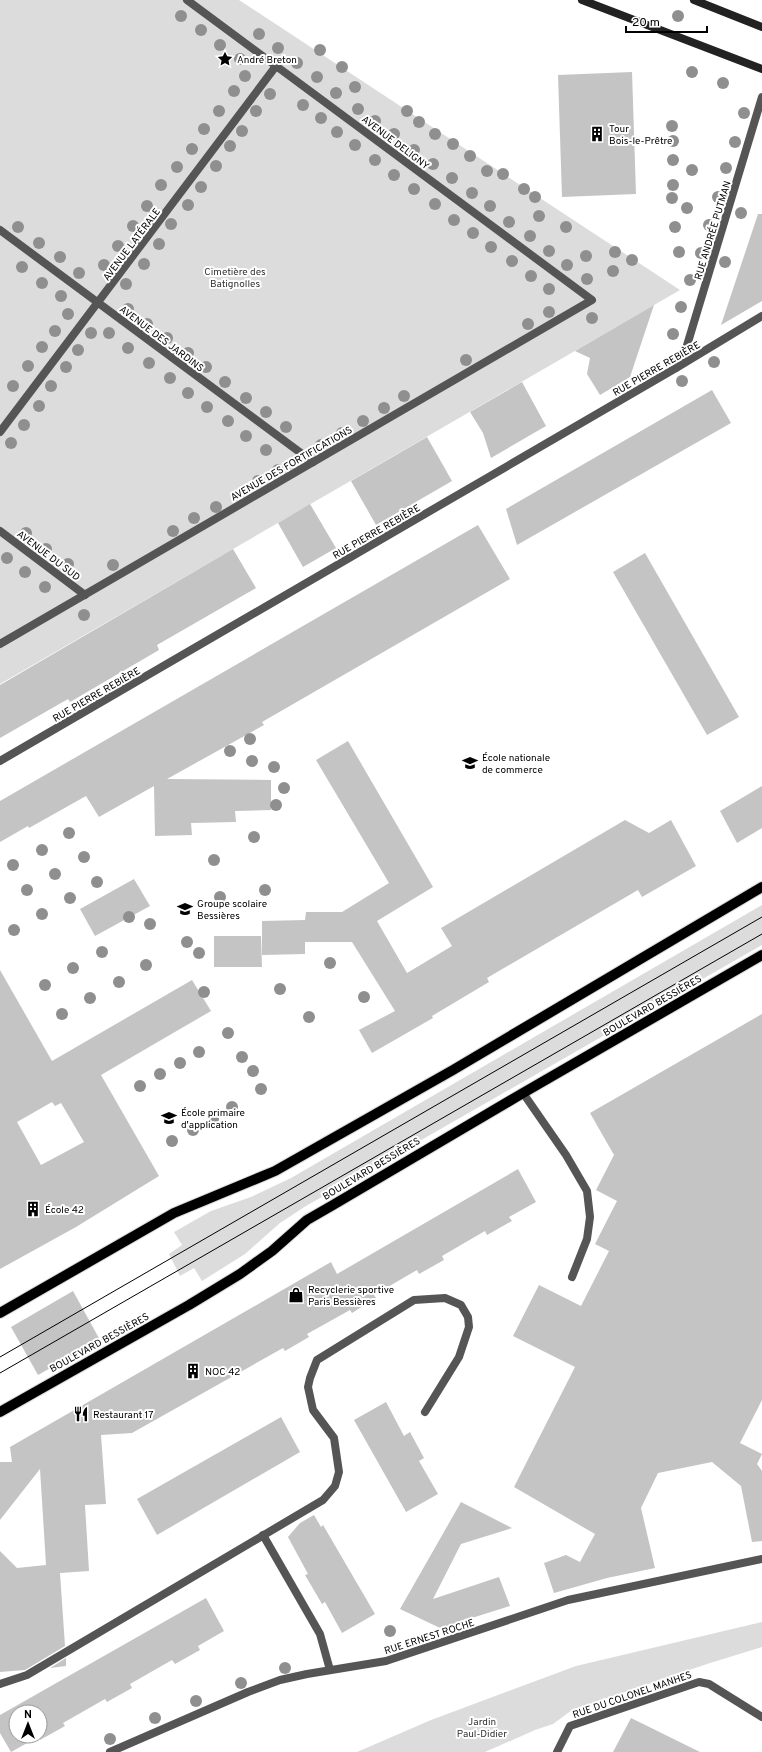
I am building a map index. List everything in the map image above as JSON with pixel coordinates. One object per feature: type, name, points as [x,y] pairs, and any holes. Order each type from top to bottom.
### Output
[{"type":"main road","points":[[582,0],[762,69]]},
{"type":"main road","points":[[694,0],[762,27]]},
{"type":"main road","points":[[0,1313],[174,1213],[275,1171],[453,1070],[762,887]]},
{"type":"main road","name":"BOULEVARD BESSIÈRES","points":[[0,1412],[234,1278],[272,1251],[308,1220],[523,1092],[762,954]]},
{"type":"street","name":"AVENUE DELIGNY","points":[[188,0],[592,300]]},
{"type":"street","name":"AVENUE LATÉRALE","points":[[0,432],[276,66]]},
{"type":"street","name":"RUE ANDRÉE PUTMAN","points":[[676,368],[685,352],[762,97]]},
{"type":"street","name":"AVENUE DES JARDINS","points":[[0,230],[313,462]]},
{"type":"street","name":"AVENUE DES FORTIFICATIONS","points":[[0,644],[592,300]]},
{"type":"street","name":"RUE PIERRE REBIÈRE","points":[[0,761],[676,368],[762,316]]},
{"type":"street","name":"AVENUE DU SUD","points":[[0,531],[85,595]]},
{"type":"street","points":[[523,1092],[566,1155],[588,1191],[590,1217],[588,1239],[572,1277]]},
{"type":"street","points":[[0,1684],[26,1674],[323,1500],[335,1486],[339,1472],[334,1438],[313,1410],[308,1387],[317,1360],[414,1300],[444,1298],[461,1305],[468,1316],[469,1327],[459,1357],[425,1412]]},
{"type":"street","points":[[263,1535],[320,1634],[330,1670]]},
{"type":"street","name":"RUE ERNEST ROCHE","points":[[110,1752],[248,1692],[280,1680],[386,1661],[568,1600],[762,1559]]},
{"type":"street","name":"RUE DU COLONEL MANHES","points":[[557,1752],[570,1726],[699,1682],[709,1684],[762,1717]]},
{"type":"green space","name":"Cimetière des Batignolles","points":[[0,0],[239,0],[680,290],[0,684]]},
{"type":"green space","points":[[762,905],[762,945],[306,1206],[280,1223],[245,1254],[202,1281],[194,1268],[180,1276],[169,1254],[182,1245],[174,1232],[211,1211],[251,1197],[291,1178]]},
{"type":"green space","name":"Jardin Paul-Didier","points":[[762,1622],[762,1647],[572,1710],[553,1724],[535,1730],[485,1752],[357,1752],[431,1720],[576,1666]]},
{"type":"building","name":"Tour Bois-le-Prêtre","points":[[632,72],[636,194],[562,197],[558,75]]},
{"type":"building","points":[[758,214],[762,214],[762,301],[721,325]]},
{"type":"building","points":[[654,305],[630,377],[600,395],[587,374],[590,358],[575,351]]},
{"type":"building","points":[[522,382],[546,426],[491,458],[483,433],[470,412]]},
{"type":"building","points":[[712,390],[731,423],[517,545],[506,509]]},
{"type":"building","points":[[427,437],[452,481],[376,525],[351,481]]},
{"type":"building","points":[[310,504],[336,548],[303,567],[278,523]]},
{"type":"building","points":[[478,525],[510,579],[262,722],[264,725],[167,779],[271,780],[271,810],[235,811],[236,822],[191,823],[192,835],[155,836],[154,786],[99,817],[86,796],[29,828],[28,826],[0,842],[0,801]]},
{"type":"building","points":[[233,549],[256,588],[157,645],[159,650],[70,702],[68,699],[0,738],[0,685]]},
{"type":"building","points":[[645,553],[739,717],[707,735],[613,572]]},
{"type":"building","points":[[348,741],[433,887],[377,921],[407,973],[452,946],[441,928],[625,820],[649,833],[671,820],[696,866],[642,897],[638,890],[487,978],[489,982],[432,1016],[433,1018],[372,1053],[359,1030],[395,1011],[352,942],[305,942],[305,954],[262,955],[262,921],[305,920],[306,912],[342,912],[389,883],[316,760]]},
{"type":"building","points":[[762,786],[762,828],[737,843],[720,811]]},
{"type":"building","points":[[134,879],[150,906],[95,936],[80,909]]},
{"type":"building","points":[[214,936],[261,936],[262,967],[214,967]]},
{"type":"building","points":[[0,970],[52,1061],[192,980],[211,1011],[101,1075],[159,1176],[76,1227],[0,1269]],"holes":[[[52,1102],[55,1106],[61,1103],[84,1142],[41,1165],[17,1122]]]},
{"type":"building","points":[[762,1014],[762,1400],[740,1443],[762,1454],[757,1464],[762,1471],[762,1541],[752,1542],[741,1486],[712,1462],[658,1473],[641,1508],[655,1568],[607,1578],[554,1593],[544,1563],[566,1555],[580,1562],[595,1534],[514,1487],[575,1367],[513,1336],[539,1285],[581,1306],[609,1251],[595,1244],[617,1201],[596,1190],[614,1155],[590,1113]]},
{"type":"building","points":[[518,1169],[536,1202],[509,1217],[512,1221],[487,1235],[485,1231],[442,1256],[444,1260],[419,1274],[417,1270],[374,1295],[376,1298],[352,1313],[350,1310],[307,1334],[309,1337],[285,1351],[283,1348],[132,1433],[101,1435],[106,1504],[85,1505],[89,1571],[60,1573],[65,1646],[25,1670],[0,1672],[0,1551],[17,1568],[46,1565],[40,1469],[0,1520],[0,1462],[12,1462],[10,1447],[331,1262],[337,1274]]},
{"type":"building","points":[[73,1291],[100,1340],[38,1375],[11,1327]]},
{"type":"building","points":[[386,1402],[404,1436],[410,1432],[424,1458],[419,1461],[438,1494],[406,1512],[354,1420]]},
{"type":"building","points":[[281,1417],[300,1452],[157,1535],[137,1499]]},
{"type":"building","points":[[461,1502],[512,1528],[461,1544],[433,1599],[499,1577],[510,1606],[440,1628],[400,1609]]},
{"type":"building","points":[[314,1515],[321,1527],[323,1525],[375,1614],[342,1633],[325,1602],[322,1604],[305,1575],[308,1574],[288,1537],[300,1523]]},
{"type":"building","points":[[206,1598],[224,1631],[198,1646],[200,1650],[175,1664],[172,1660],[130,1684],[132,1688],[107,1702],[105,1699],[63,1723],[65,1726],[48,1736],[48,1704],[19,1704]]},
{"type":"building","points":[[66,1658],[66,1666],[50,1668]]},
{"type":"building","points":[[8,1710],[8,1744],[25,1744],[11,1752],[0,1733],[0,1715]]},
{"type":"building","points":[[631,1718],[700,1752],[613,1752]]},
{"type":"tram line","points":[[0,1357],[762,917]]},
{"type":"tram line","points":[[0,1373],[762,934]]},
{"type":"place","name":"André Breton","points":[[225,59]]},
{"type":"place","name":"Tour Bois-le-Prêtre","points":[[597,134]]},
{"type":"place","name":"École nationale de commerce","points":[[470,763]]},
{"type":"place","name":"Groupe scolaire Bessières","points":[[185,909]]},
{"type":"place","name":"École primaire d'application","points":[[169,1118]]},
{"type":"place","name":"École 42","points":[[33,1209]]},
{"type":"place","name":"Recyclerie sportive Paris Bessières","points":[[296,1295]]},
{"type":"place","name":"NOC 42","points":[[193,1371]]},
{"type":"place","name":"Restaurant 17","points":[[81,1414]]}]
